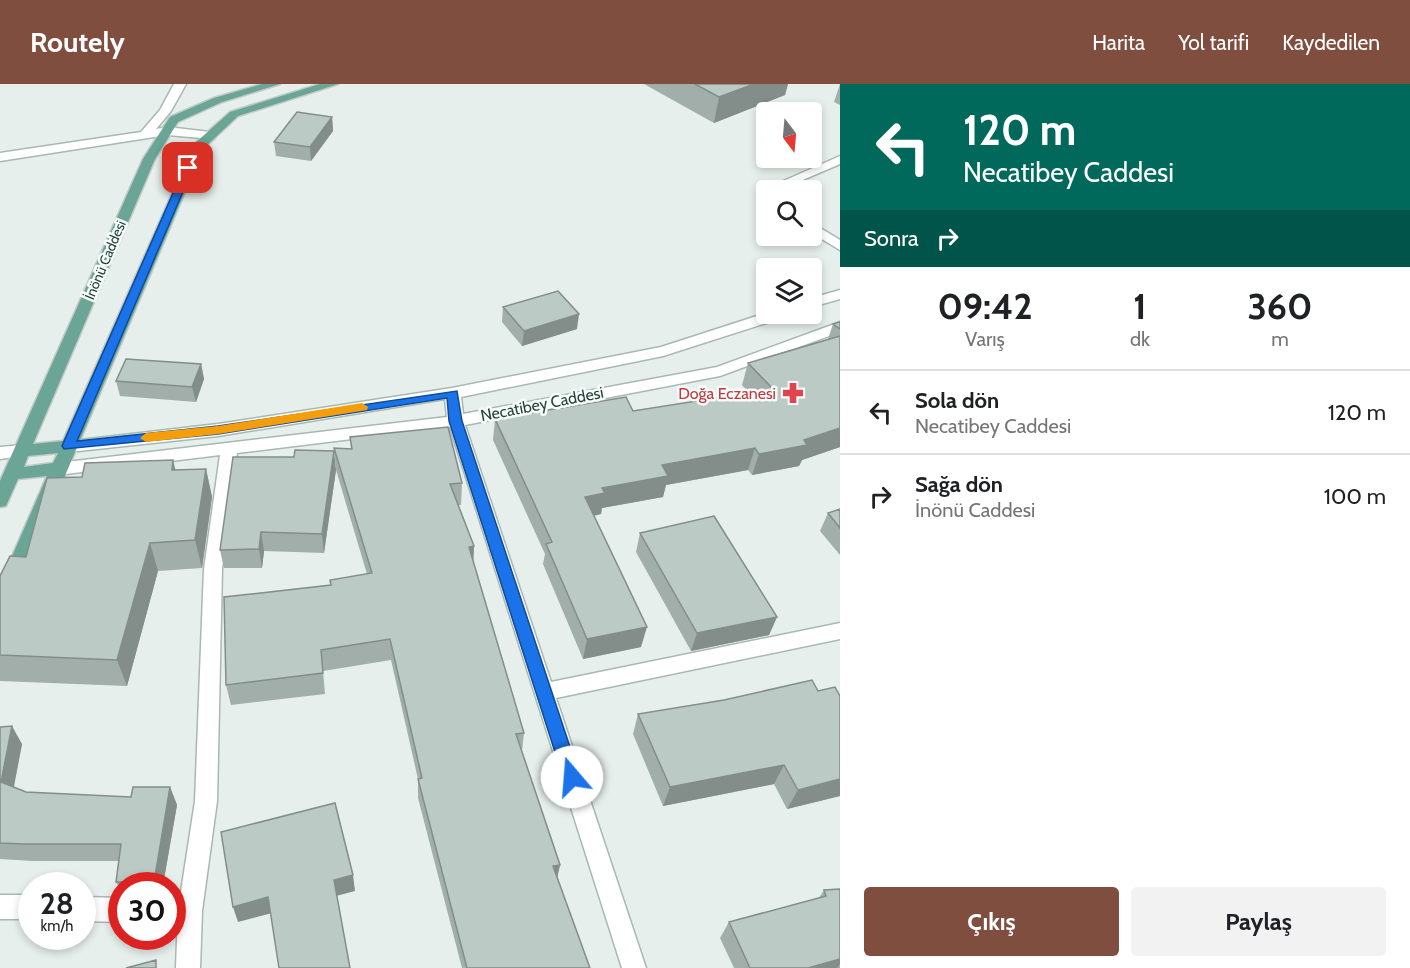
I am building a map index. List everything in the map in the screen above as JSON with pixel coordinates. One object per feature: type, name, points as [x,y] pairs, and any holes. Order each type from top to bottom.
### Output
[{"type":"main road","name":"İnönü Caddesi","points":[[0,501],[6,475],[22,451],[149,159],[174,120],[218,100],[274,84]]},
{"type":"main road","points":[[0,606],[198,147],[234,114],[332,84]]},
{"type":"main road","points":[[22,451],[69,446]]},
{"type":"main road","points":[[6,475],[58,469]]},
{"type":"street","points":[[144,135],[165,111],[180,84]]},
{"type":"street","points":[[0,157],[167,131],[210,136]]},
{"type":"street","points":[[794,180],[840,160]]},
{"type":"street","points":[[822,234],[840,246]]},
{"type":"street","points":[[822,300],[840,294]]},
{"type":"street","name":"Necatibey Caddesi","points":[[69,446],[218,430],[452,393],[663,351],[756,322]]},
{"type":"street","name":"Necatibey Caddesi","points":[[58,469],[456,421],[720,371],[840,327]]},
{"type":"street","points":[[452,393],[456,421],[634,968]]},
{"type":"street","points":[[186,889],[206,801],[213,569],[229,449]]},
{"type":"street","points":[[0,453],[22,451]]},
{"type":"street","points":[[544,692],[840,631]]},
{"type":"street","points":[[0,907],[18,907]]},
{"type":"street","points":[[186,950],[188,968]]},
{"type":"building","points":[[695,84],[754,84],[719,97]]},
{"type":"building","points":[[297,112],[332,117],[310,147],[274,142]]},
{"type":"building","points":[[558,291],[579,314],[524,331],[503,307]]},
{"type":"building","points":[[840,322],[840,329],[833,324]]},
{"type":"building","points":[[840,336],[840,428],[804,440],[807,445],[759,454],[755,448],[662,465],[668,476],[602,488],[605,493],[585,497],[647,627],[587,639],[546,544],[552,542],[495,419],[626,397],[633,411],[773,389],[748,363]]},
{"type":"building","points":[[126,359],[201,364],[192,387],[116,381]]},
{"type":"building","points":[[448,427],[462,483],[450,484],[474,546],[469,547],[524,733],[516,734],[560,865],[553,866],[590,968],[467,968],[418,779],[422,778],[390,639],[321,650],[323,673],[226,685],[224,597],[331,585],[330,580],[372,573],[334,448],[352,449],[350,437]]},
{"type":"building","points":[[295,450],[334,451],[322,534],[261,532],[259,549],[220,550],[233,457],[294,457]]},
{"type":"building","points":[[173,460],[172,470],[206,469],[195,540],[150,543],[117,660],[0,655],[0,576],[10,556],[26,557],[47,478],[82,477],[85,463]]},
{"type":"building","points":[[840,509],[840,528],[828,513]]},
{"type":"building","points":[[714,516],[777,617],[697,633],[640,533]]},
{"type":"building","points":[[812,680],[818,691],[835,687],[840,696],[840,779],[798,790],[784,765],[670,787],[638,714],[724,700]]},
{"type":"building","points":[[12,726],[1,782],[26,792],[131,797],[133,787],[170,787],[156,872],[117,872],[121,844],[0,843],[0,727]]},
{"type":"building","points":[[335,803],[353,875],[334,880],[350,968],[279,968],[268,897],[233,907],[221,832]]},
{"type":"building","points":[[840,889],[840,959],[808,968],[750,968],[729,922],[826,896],[824,890]]},
{"type":"building","points":[[156,960],[156,968],[126,968]]},
{"type":"slow traffic","points":[[146,438],[218,430],[362,407]]},
{"type":"place","name":"Doğa Eczanesi","points":[[793,393]]},
{"type":"route","points":[[188,168],[69,446],[218,430],[452,393],[456,421],[572,777]]}]
